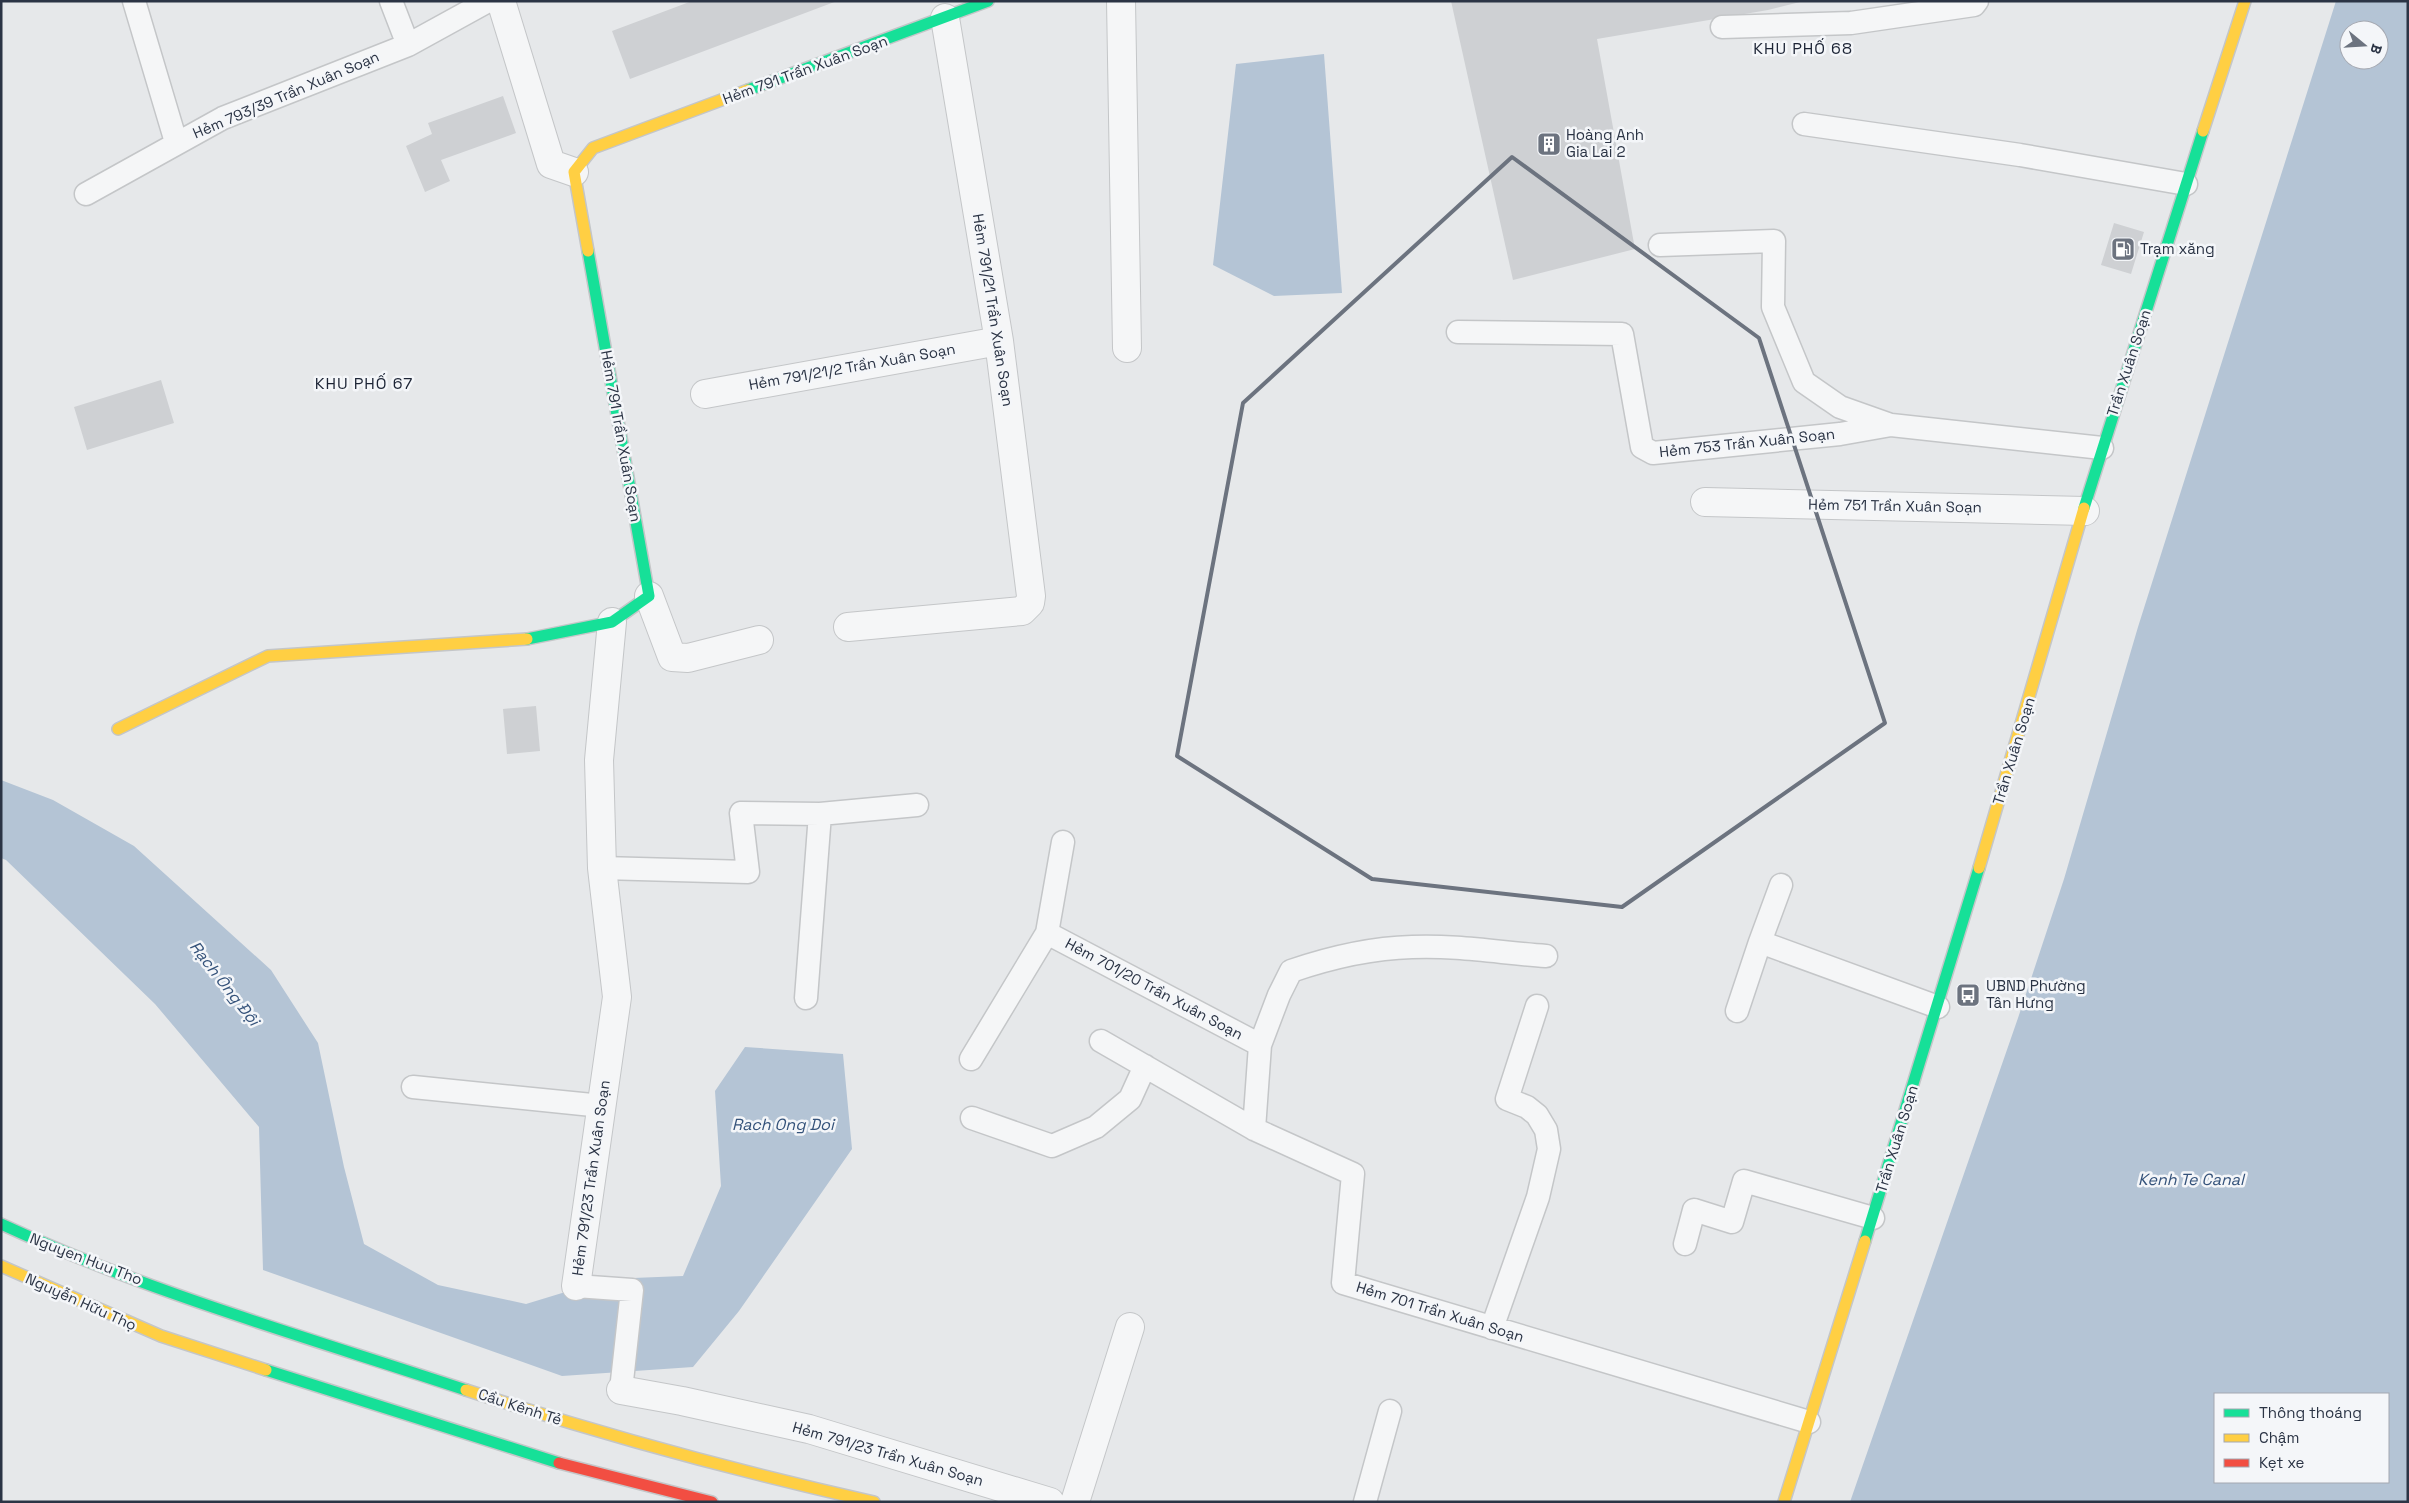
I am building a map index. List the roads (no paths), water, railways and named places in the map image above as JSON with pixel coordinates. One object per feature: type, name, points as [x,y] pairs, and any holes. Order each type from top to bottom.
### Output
[{"type":"main road","name":"Hẻm 791 Trần Xuân Soạn","points":[[649,596],[574,172],[593,148],[988,1]]},
{"type":"main road","name":"Trần Xuân Soạn","points":[[1784,1502],[1938,1007],[2102,448],[2245,1]]},
{"type":"main road","points":[[118,729],[268,656],[524,640],[612,622],[649,596]]},
{"type":"main road","name":"Nguyen Huu Tho","points":[[1,1224],[68,1255],[172,1292]]},
{"type":"main road","name":"Nguyễn Hữu Thọ","points":[[1,1266],[161,1336],[557,1462],[712,1502]]},
{"type":"main road","name":"Cầu Kênh Tẻ","points":[[172,1292],[575,1426],[802,1486],[874,1502]]},
{"type":"street","points":[[501,1],[551,164],[574,172]]},
{"type":"street","points":[[1121,1],[1126,348]]},
{"type":"street","name":"Hẻm 791/21 Trần Xuân Soạn","points":[[848,627],[1022,611],[1030,603],[1031,596],[999,340],[945,18]]},
{"type":"street","name":"Hẻm 791/21/2 Trần Xuân Soạn","points":[[706,394],[999,340]]},
{"type":"street","name":"Hẻm 751 Trần Xuân Soạn","points":[[1705,502],[2085,510]]},
{"type":"street","points":[[649,596],[672,657],[688,658],[759,640]]},
{"type":"street","name":"Hẻm 791/23 Trần Xuân Soạn","points":[[576,1286],[617,997],[602,868],[599,760],[612,622]]},
{"type":"street","points":[[1075,1502],[1130,1327]]},
{"type":"street","name":"Hẻm 791/23 Trần Xuân Soạn","points":[[621,1390],[682,1401],[809,1429],[1050,1502]]},
{"type":"lane","points":[[134,1],[176,142]]},
{"type":"lane","points":[[391,1],[408,45]]},
{"type":"lane","name":"Hẻm 793/39 Trần Xuân Soạn","points":[[86,194],[152,158],[176,142],[223,118],[408,45],[488,1]]},
{"type":"lane","points":[[1722,27],[1851,23],[1974,5],[1977,1]]},
{"type":"lane","points":[[1804,124],[2020,154],[2186,184]]},
{"type":"lane","name":"Hẻm 753 Trần Xuân Soạn","points":[[1660,244],[1774,242],[1773,307],[1804,382],[1840,407],[1891,426],[2102,448]]},
{"type":"lane","name":"Hẻm 753 Trần Xuân Soạn","points":[[1458,332],[1622,334],[1642,447],[1653,453],[1840,434],[1891,426]]},
{"type":"lane","points":[[602,868],[748,872],[741,813],[820,814],[917,805]]},
{"type":"lane","points":[[806,998],[820,814]]},
{"type":"lane","points":[[971,1059],[1047,933],[1063,842]]},
{"type":"lane","points":[[1737,1011],[1781,885]]},
{"type":"lane","name":"Hẻm 701/20 Trần Xuân Soạn","points":[[1047,933],[1260,1045]]},
{"type":"lane","points":[[1760,942],[1938,1007]]},
{"type":"lane","points":[[1254,1129],[1260,1045],[1279,995],[1292,970],[1315,963],[1378,950],[1412,947],[1546,956]]},
{"type":"lane","points":[[1492,1328],[1538,1197],[1549,1149],[1546,1130],[1537,1115],[1527,1107],[1507,1100],[1537,1006]]},
{"type":"lane","name":"Hẻm 701 Trần Xuân Soạn","points":[[1101,1040],[1254,1129],[1353,1174],[1343,1283],[1809,1422]]},
{"type":"lane","points":[[972,1118],[1052,1146],[1096,1127],[1130,1100],[1145,1066]]},
{"type":"lane","points":[[413,1087],[602,1106]]},
{"type":"lane","points":[[1685,1244],[1694,1210],[1732,1222],[1744,1180],[1873,1218]]},
{"type":"lane","name":"Hẻm 791/23 Trần Xuân Soạn","points":[[576,1286],[632,1290],[621,1390]]},
{"type":"lane","points":[[1365,1502],[1390,1411]]},
{"type":"water","name":"Kenh Te Canal","points":[[2336,1],[2408,1],[2408,1502],[1850,1502],[2018,1018],[2064,879],[2138,627]]},
{"type":"water","points":[[1324,54],[1342,293],[1274,296],[1213,265],[1236,64]]},
{"type":"water","name":"Rach Ong Doi","points":[[1,780],[53,800],[134,846],[271,970],[318,1043],[344,1167],[364,1244],[438,1285],[526,1304],[608,1279],[683,1276],[721,1186],[715,1091],[745,1047],[843,1054],[852,1149],[739,1311],[693,1367],[562,1376],[263,1270],[259,1127],[155,1004],[6,860],[1,858]]},
{"type":"place","name":"Hoàng Anh Gia Lai 2","points":[[1549,144]]},
{"type":"place","name":"Trạm xăng","points":[[2123,249]]},
{"type":"place","name":"UBND Phường Tân Hưng","points":[[1968,995]]},
{"type":"district","name":"KHU PHỐ 68","points":[[1803,48]]},
{"type":"district","name":"KHU PHỐ 67","points":[[364,383]]},
{"type":"water label","name":"Rạch Ông Đội","points":[[225,983]]}]
